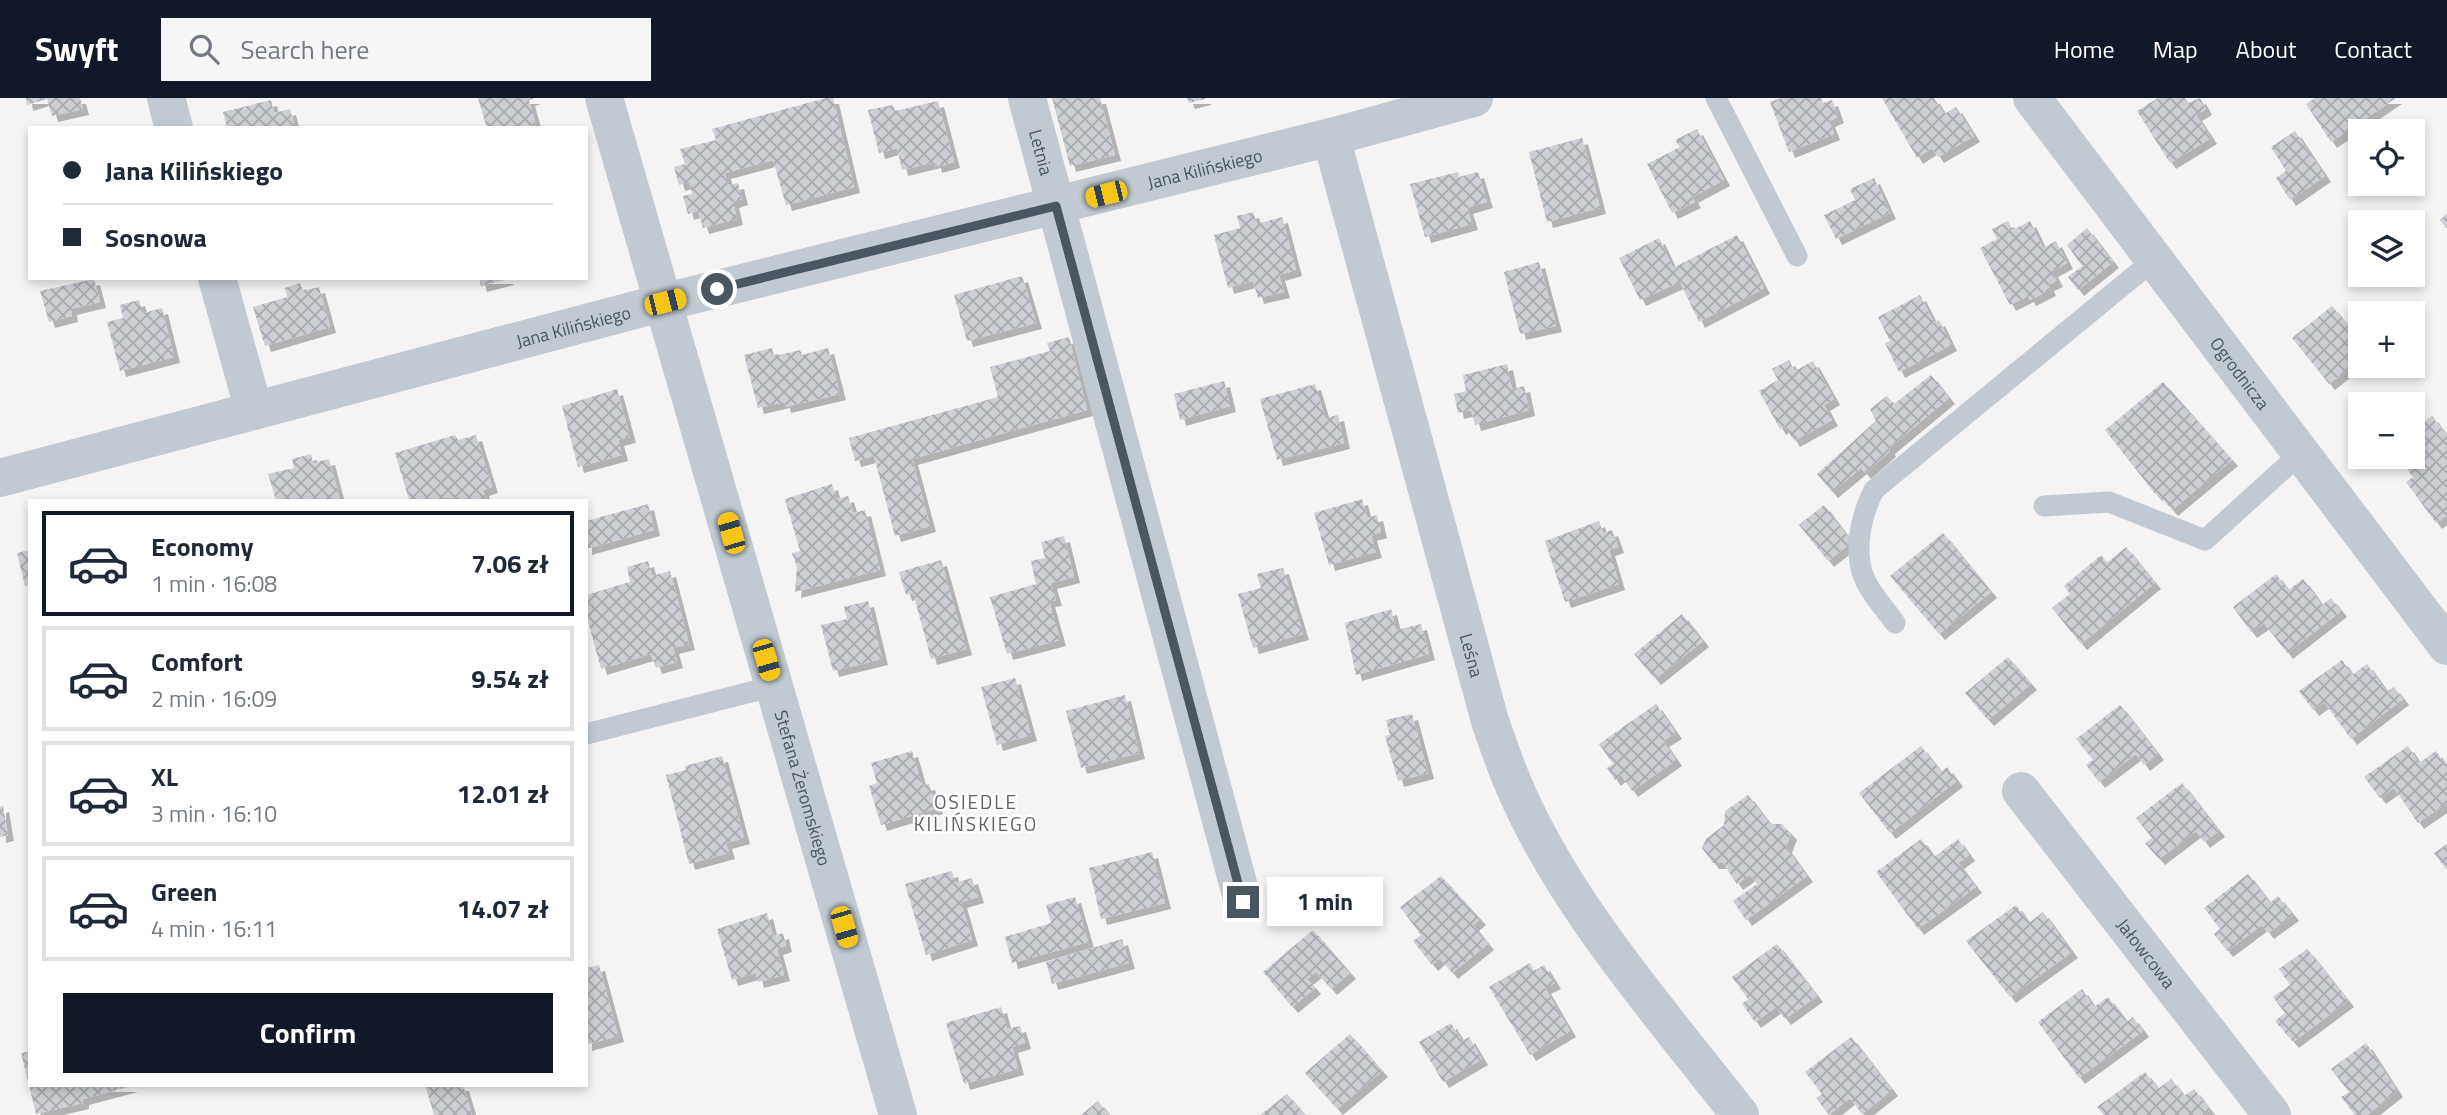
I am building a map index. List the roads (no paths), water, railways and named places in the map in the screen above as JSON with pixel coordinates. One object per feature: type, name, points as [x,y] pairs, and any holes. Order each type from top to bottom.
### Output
[{"type":"street","points":[[166,98],[173,126]]},
{"type":"street","name":"Stefana Żeromskiego","points":[[604,98],[898,1115]]},
{"type":"street","name":"Letnia","points":[[1027,98],[1243,902]]},
{"type":"street","name":"Jana Kilińskiego","points":[[0,478],[665,302],[1331,137],[1474,98]]},
{"type":"street","name":"Ogrodnicza","points":[[2032,98],[2447,646]]},
{"type":"street","name":"Leśna","points":[[1331,137],[1490,721],[1513,783],[1555,863],[1603,938],[1740,1115]]},
{"type":"street","points":[[218,280],[254,411]]},
{"type":"street","name":"Jałowcowa","points":[[2021,791],[2272,1115]]},
{"type":"lane","points":[[1716,98],[1797,256]]},
{"type":"lane","points":[[1895,623],[1865,580],[1859,538],[1863,512],[1874,490],[2155,259]]},
{"type":"lane","points":[[2044,506],[2109,502],[2205,540],[2301,453]]},
{"type":"lane","points":[[588,733],[774,686]]},
{"type":"district","name":"OSIEDLE KILIŃSKIEGO","points":[[976,812]]}]
